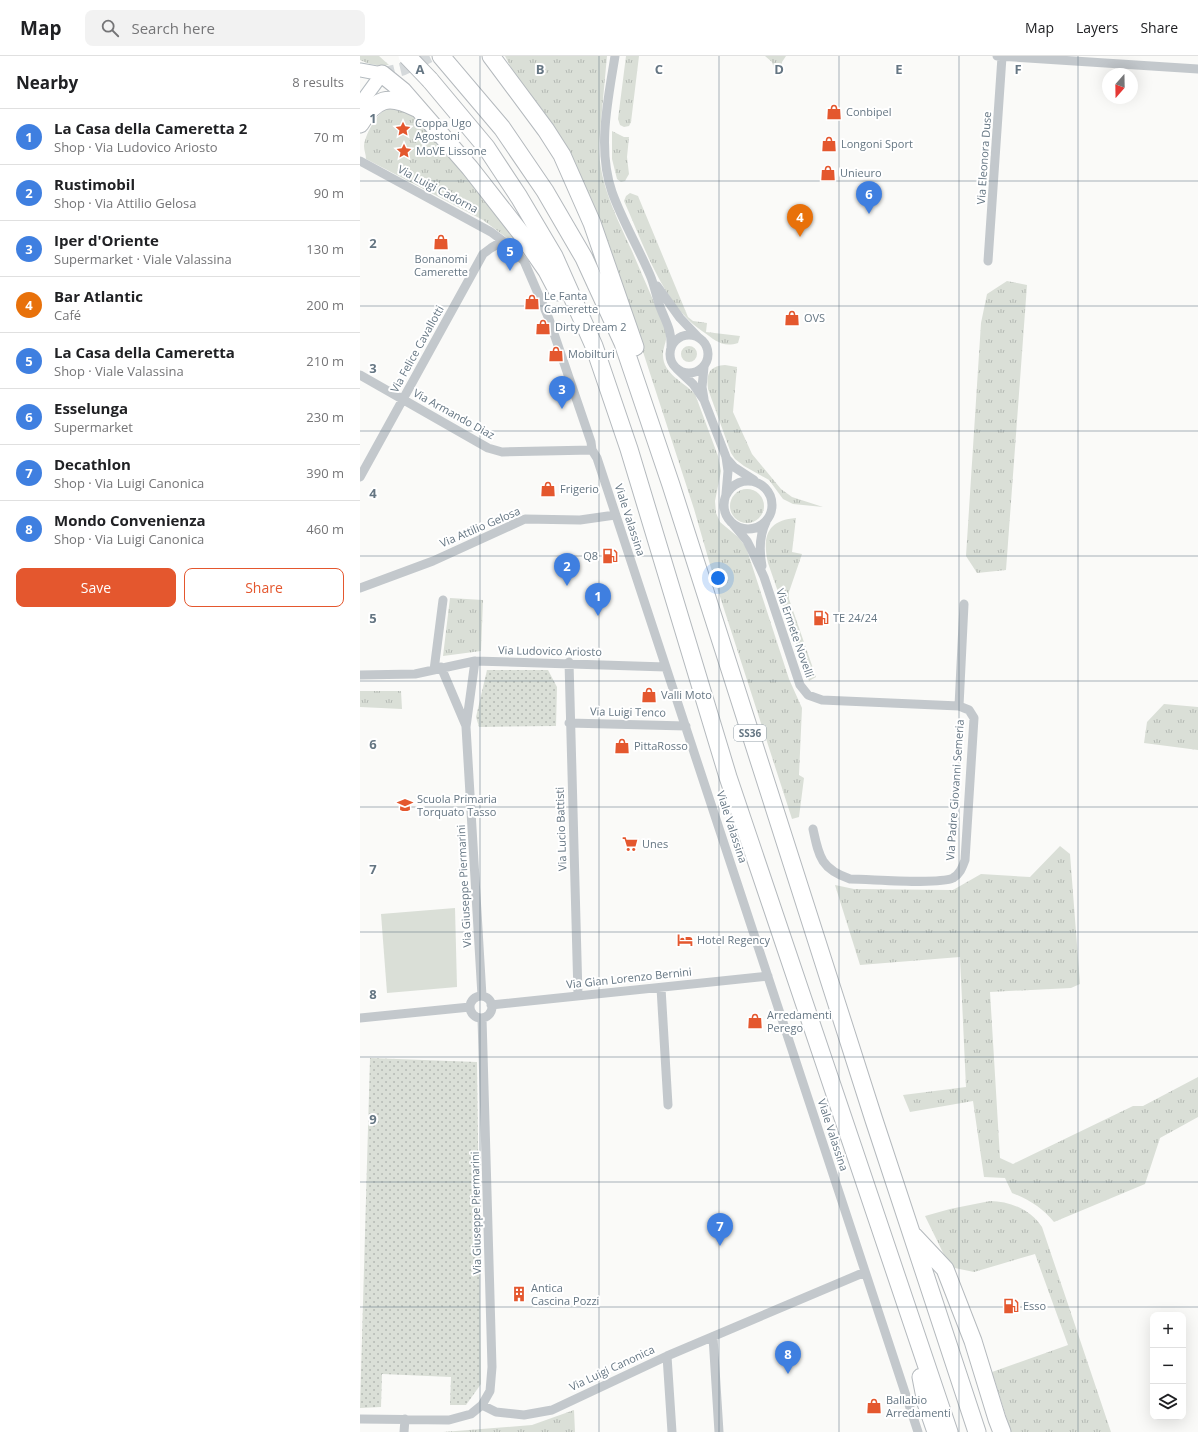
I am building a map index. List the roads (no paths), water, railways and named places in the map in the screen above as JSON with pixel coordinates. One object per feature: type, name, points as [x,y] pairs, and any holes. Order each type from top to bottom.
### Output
[{"type":"highway","name":"SS36","points":[[407,56],[430,80],[486,147],[519,197],[554,256],[594,346],[620,420],[728,777],[949,1432]]},
{"type":"highway","points":[[491,56],[562,155],[592,223],[625,316],[655,414],[672,485]]},
{"type":"highway","points":[[499,56],[514,87]]},
{"type":"highway","name":"SS36","points":[[446,62],[502,128],[545,191],[584,258],[623,344],[672,485],[910,1232],[977,1432]]},
{"type":"highway","points":[[382,74],[393,82],[470,168],[520,232],[547,271],[576,326],[620,420]]},
{"type":"highway","points":[[360,124],[376,103],[383,101],[395,100],[405,102],[418,109]]},
{"type":"highway","points":[[910,1232],[944,1269],[973,1341],[1000,1428]]},
{"type":"highway","points":[[904,1297],[926,1403],[936,1432]]},
{"type":"street","points":[[611,56],[613,70]]},
{"type":"street","points":[[615,56],[604,144],[606,168],[612,192],[650,276],[660,305],[670,327],[672,335],[670,359],[677,370],[688,374],[700,370],[708,361],[708,348],[680,318],[650,276]]},
{"type":"street","points":[[1000,56],[1134,60],[1198,69]]},
{"type":"street","name":"Via Eleonora Duse","points":[[988,261],[1000,56]]},
{"type":"street","points":[[360,70],[382,74],[366,96],[360,116]]},
{"type":"street","name":"Via Luigi Cadorna","points":[[360,161],[472,221],[503,241]]},
{"type":"street","name":"Via Felice Cavallotti","points":[[360,477],[483,254],[503,241]]},
{"type":"street","name":"Viale Valassina","points":[[503,241],[524,261],[549,319],[591,442],[592,450],[598,458],[615,515],[686,726],[918,1432]]},
{"type":"street","points":[[671,347],[678,338],[683,336],[688,335],[699,338]]},
{"type":"street","name":"Via Ermete Novelli","points":[[704,367],[702,387],[704,400],[726,457],[728,471],[724,506],[728,518],[747,541],[764,577],[800,686],[808,695]]},
{"type":"street","name":"Via Ermete Novelli","points":[[677,370],[693,384],[704,400]]},
{"type":"street","name":"Via Armando Diaz","points":[[360,375],[488,448],[502,452],[592,450]]},
{"type":"street","name":"Via Ermete Novelli","points":[[726,457],[744,475],[758,482],[768,490],[771,497],[773,505],[762,531],[760,543],[764,577]]},
{"type":"street","points":[[726,494],[736,483],[751,480],[758,482]]},
{"type":"street","name":"Via Attilio Gelosa","points":[[360,588],[433,561],[525,519],[580,520],[615,515]]},
{"type":"street","points":[[728,518],[740,528],[747,529],[761,525],[767,520]]},
{"type":"street","points":[[437,668],[443,600]]},
{"type":"street","points":[[959,706],[964,604]]},
{"type":"street","name":"Via Ludovico Ariosto","points":[[360,675],[415,674],[437,668],[475,661],[569,662],[666,667]]},
{"type":"street","name":"Via Giuseppe Piermarini","points":[[475,661],[466,727],[482,996]]},
{"type":"street","name":"Via Lucio Battisti","points":[[569,662],[569,723],[578,995]]},
{"type":"street","name":"Via Giuseppe Piermarini","points":[[437,668],[466,727]]},
{"type":"street","name":"Via Padre Giovanni Semeria","points":[[808,695],[822,700],[959,706],[969,710],[974,718],[965,860],[961,871],[954,877],[944,880],[850,879],[839,875],[826,867],[819,856],[813,829]]},
{"type":"street","name":"Via Luigi Tenco","points":[[569,723],[686,726]]},
{"type":"street","name":"Via Gian Lorenzo Bernini","points":[[492,1005],[768,976]]},
{"type":"street","points":[[661,988],[668,1105]]},
{"type":"street","points":[[482,996],[490,1001],[492,1005],[490,1013],[482,1018],[473,1014],[470,1007],[474,999],[482,996]]},
{"type":"street","points":[[360,1018],[470,1007]]},
{"type":"street","name":"Via Giuseppe Piermarini","points":[[482,1018],[492,1367],[490,1391],[482,1405]]},
{"type":"street","name":"Via Luigi Canonica","points":[[482,1405],[496,1412],[524,1415],[552,1410],[667,1356],[865,1272]]},
{"type":"street","points":[[713,1336],[719,1432]]},
{"type":"street","points":[[667,1356],[672,1432]]},
{"type":"street","points":[[360,1419],[449,1420],[471,1414],[482,1405]]},
{"type":"street","points":[[404,1432],[405,1419]]},
{"type":"tunnel","points":[[382,74],[403,69],[430,56]]},
{"type":"place","name":"Conbipel","points":[[834,112]]},
{"type":"place","name":"Coppa Ugo Agostoni","points":[[403,129]]},
{"type":"place","name":"Longoni Sport","points":[[829,144]]},
{"type":"place","name":"MoVE Lissone","points":[[404,151]]},
{"type":"place","name":"Unieuro","points":[[828,173]]},
{"type":"place","name":"Esselunga","points":[[869,214]]},
{"type":"place","name":"Bar Atlantic","points":[[800,237]]},
{"type":"place","name":"Bonanomi Camerette","points":[[441,242]]},
{"type":"place","name":"La Casa della Cameretta","points":[[510,271]]},
{"type":"place","name":"Le Fanta Camerette","points":[[532,302]]},
{"type":"place","name":"OVS","points":[[792,318]]},
{"type":"place","name":"Dirty Dream 2","points":[[543,327]]},
{"type":"place","name":"Mobilturi","points":[[556,354]]},
{"type":"place","name":"Iper d'Oriente","points":[[562,409]]},
{"type":"place","name":"Frigerio","points":[[548,489]]},
{"type":"place","name":"Q8","points":[[610,556]]},
{"type":"place","name":"Rustimobil","points":[[567,586]]},
{"type":"place","name":"La Casa della Cameretta 2","points":[[598,616]]},
{"type":"place","name":"TE 24/24","points":[[821,618]]},
{"type":"place","name":"Valli Moto","points":[[649,695]]},
{"type":"place","name":"PittaRosso","points":[[622,746]]},
{"type":"place","name":"Scuola Primaria Torquato Tasso","points":[[405,805]]},
{"type":"place","name":"Unes","points":[[630,844]]},
{"type":"place","name":"Hotel Regency","points":[[685,940]]},
{"type":"place","name":"Arredamenti Perego","points":[[755,1021]]},
{"type":"place","name":"Decathlon","points":[[720,1246]]},
{"type":"place","name":"Antica Cascina Pozzi","points":[[519,1294]]},
{"type":"place","name":"Esso","points":[[1011,1306]]},
{"type":"place","name":"Mondo Convenienza","points":[[788,1374]]},
{"type":"place","name":"Ballabio Arredamenti","points":[[874,1406]]}]
